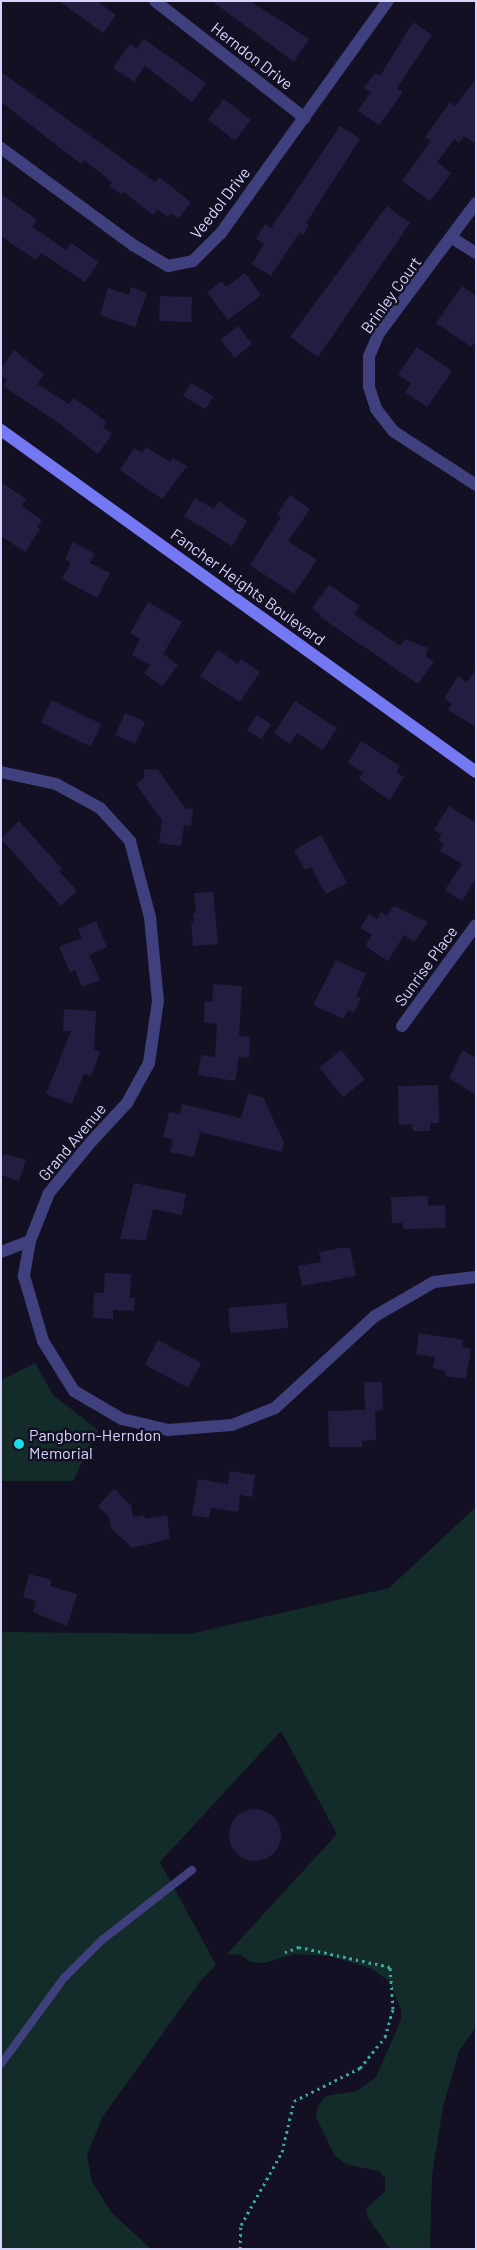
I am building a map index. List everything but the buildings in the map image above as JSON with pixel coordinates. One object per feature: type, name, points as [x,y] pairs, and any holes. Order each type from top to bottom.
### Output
[{"type":"street","name":"Herndon Drive","points":[[155,1],[305,118]]},
{"type":"street","name":"Veedol Drive","points":[[1,148],[133,245],[168,266],[194,261],[221,233],[388,1]]},
{"type":"street","name":"Brinley Court","points":[[476,204],[380,333],[369,357],[369,387],[376,409],[393,431],[476,485]]},
{"type":"street","points":[[452,238],[476,253]]},
{"type":"street","name":"Fancher Heights Boulevard","points":[[1,430],[476,772]]},
{"type":"street","name":"Grand Avenue","points":[[1,772],[56,784],[100,808],[130,841],[150,917],[158,1002],[149,1063],[127,1103],[49,1193],[30,1241],[24,1276],[40,1331],[74,1392],[122,1419],[168,1430],[232,1425],[275,1408],[375,1316],[434,1282],[476,1277]]},
{"type":"street","name":"Sunrise Place","points":[[402,1026],[476,925]]},
{"type":"street","points":[[1,1252],[30,1241]]},
{"type":"lane","points":[[1,2064],[64,1978],[102,1940],[192,1870]]},
{"type":"path","points":[[240,2249],[241,2225],[282,2152],[292,2106],[300,2099],[351,2075],[374,2053],[392,2017],[393,1980],[390,1967],[298,1948],[285,1952]]},
{"type":"green space","points":[[35,1363],[53,1395],[98,1430],[73,1481],[1,1481],[1,1380]]},
{"type":"green space","points":[[476,1507],[476,2027],[459,2051],[443,2107],[432,2175],[430,2249],[390,2249],[368,2218],[366,2209],[385,2191],[385,2178],[379,2171],[348,2165],[335,2156],[316,2117],[318,2106],[326,2096],[357,2091],[376,2077],[401,2020],[401,2010],[390,1982],[372,1969],[330,1956],[294,1954],[264,1963],[250,1962],[241,1955],[227,1954],[337,1834],[281,1731],[160,1862],[216,1965],[202,1979],[103,2116],[87,2155],[92,2182],[112,2213],[151,2249],[1,2249],[1,1632],[190,1634],[389,1588]]},
{"type":"place","name":"Pangborn-Herndon Memorial","points":[[19,1444]]}]
